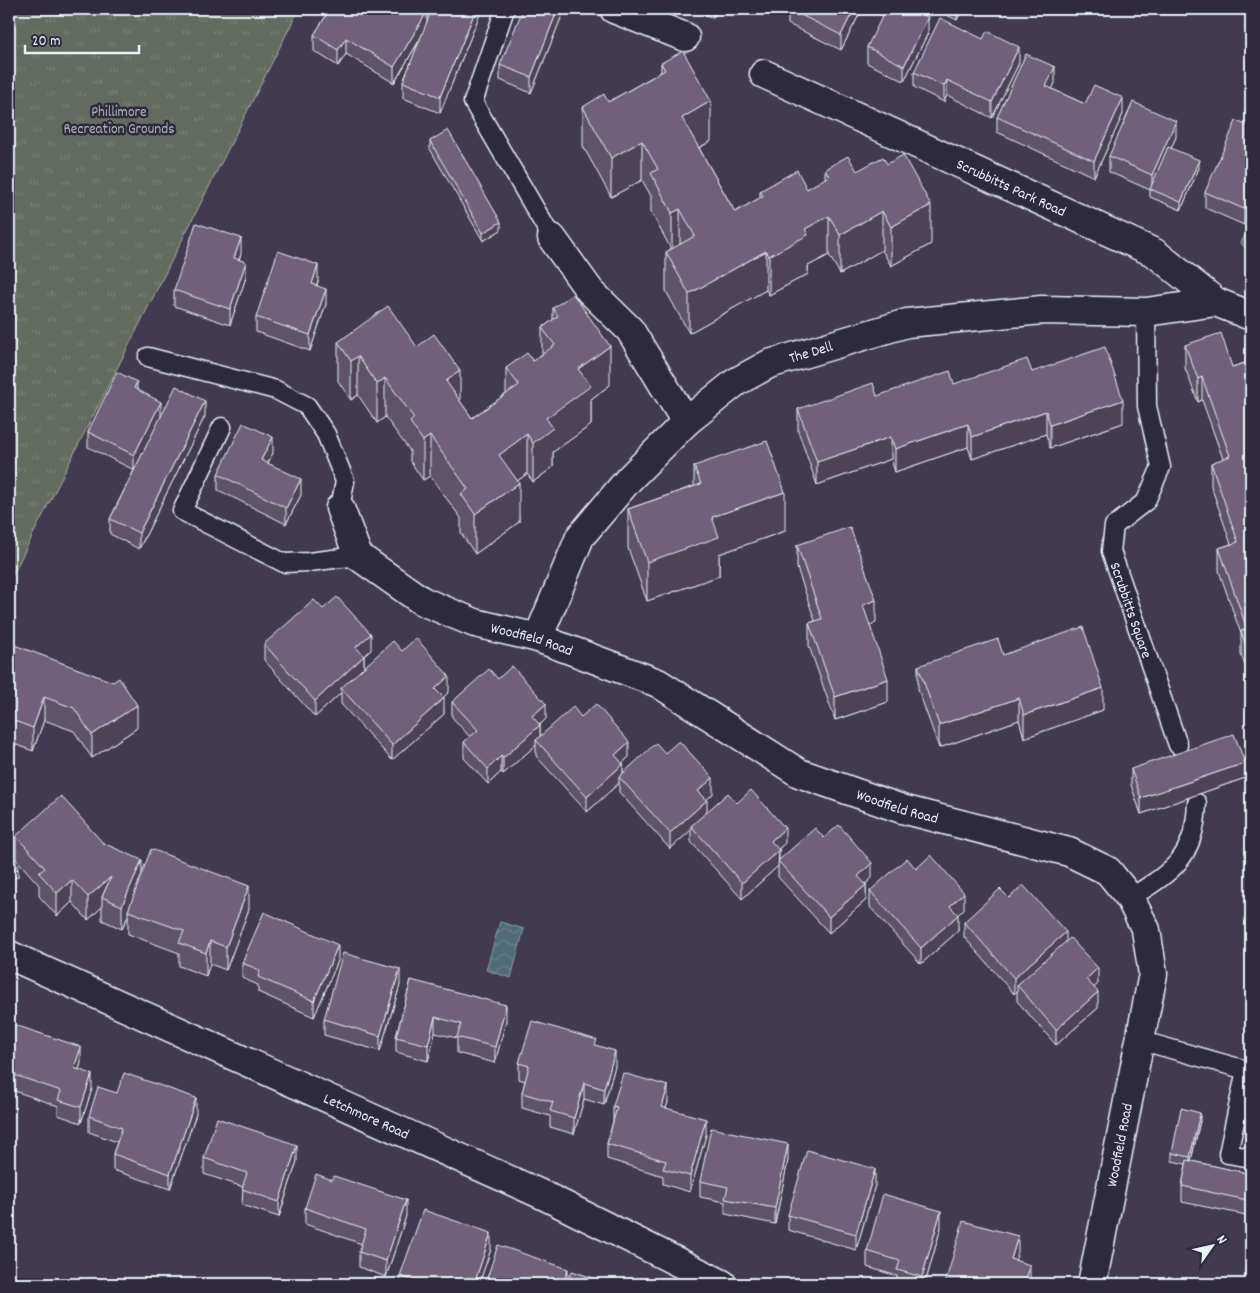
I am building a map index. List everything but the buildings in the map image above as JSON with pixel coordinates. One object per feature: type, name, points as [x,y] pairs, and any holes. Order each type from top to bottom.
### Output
[{"type":"street","points":[[614,9],[685,37]]},
{"type":"street","name":"Scrubbitts Park Road","points":[[764,74],[1155,253],[1216,302],[1251,316]]},
{"type":"street","points":[[552,238],[590,291],[630,330],[686,422]]},
{"type":"street","name":"The Dell","points":[[538,638],[580,537],[629,479],[686,422],[736,382],[769,364],[906,323],[1042,310],[1146,312],[1216,302]]},
{"type":"street","points":[[340,508],[358,556]]},
{"type":"street","name":"Woodfield Road","points":[[358,556],[422,601],[475,622],[538,638],[658,683],[799,773],[902,809],[1069,852],[1108,871],[1130,898],[1146,930],[1153,974],[1092,1284]]},
{"type":"street","name":"Letchmore Road","points":[[9,955],[545,1196],[722,1284]]},
{"type":"lane","points":[[505,9],[473,102],[552,238]]},
{"type":"lane","name":"Scrubbitts Square","points":[[1146,312],[1147,406],[1161,467],[1146,501],[1114,526],[1111,551],[1178,745]]},
{"type":"lane","points":[[148,357],[276,390],[307,406],[326,434],[344,481],[340,508]]},
{"type":"lane","points":[[222,427],[182,511],[284,563],[358,556]]},
{"type":"lane","points":[[1130,898],[1168,874],[1186,852],[1196,828],[1198,803]]},
{"type":"lane","points":[[1139,1040],[1246,1070],[1228,1154],[1251,1158]]},
{"type":"green space","name":"Phillimore Recreation Grounds","points":[[9,9],[299,9],[9,582]]},
{"type":"green space","points":[[1251,223],[1251,255],[1241,243]]},
{"type":"water","points":[[500,922],[524,929],[511,978],[486,970]]}]
